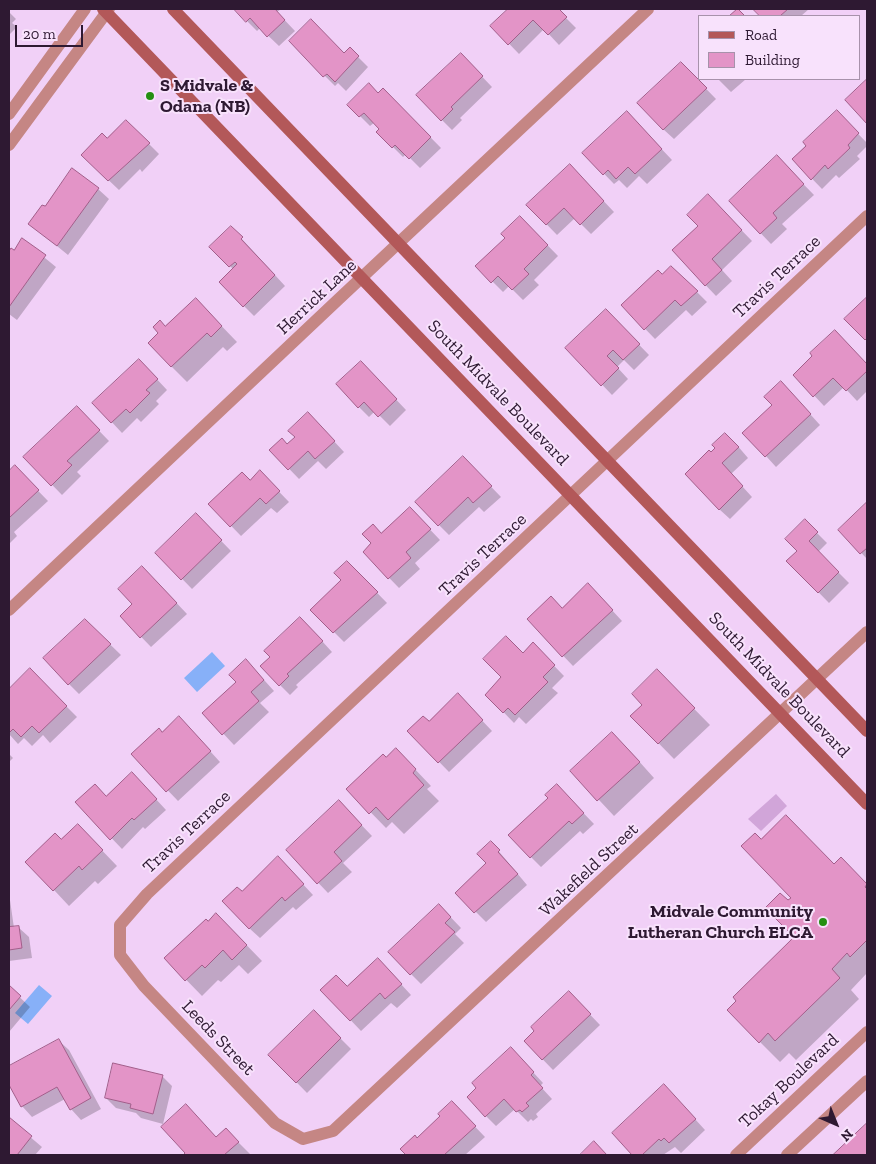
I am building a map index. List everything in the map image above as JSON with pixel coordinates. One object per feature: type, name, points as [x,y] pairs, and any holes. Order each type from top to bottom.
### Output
[{"type":"main road","name":"South Midvale Boulevard","points":[[173,9],[400,243],[606,462],[867,731]]},
{"type":"main road","name":"South Midvale Boulevard","points":[[106,10],[782,713],[867,804]]},
{"type":"street","points":[[9,114],[85,9]]},
{"type":"street","points":[[9,145],[106,10]]},
{"type":"street","name":"Herrick Lane","points":[[9,610],[645,10]]},
{"type":"street","name":"Travis Terrace","points":[[124,921],[147,894],[867,216]]},
{"type":"street","name":"Wakefield Street","points":[[333,1132],[867,632]]},
{"type":"street","name":"Leeds Street","points":[[124,921],[120,925],[120,955],[144,986],[275,1123],[303,1139],[333,1132]]},
{"type":"street","name":"Tokay Boulevard","points":[[736,1155],[867,1032]]},
{"type":"street","points":[[787,1155],[867,1081]]},
{"type":"shaded area","points":[[776,794],[787,806],[761,831],[748,819]]},
{"type":"water","points":[[212,652],[225,666],[197,692],[184,678]]},
{"type":"water","points":[[39,985],[52,996],[28,1024],[15,1013]]},
{"type":"building","points":[[234,9],[275,9],[285,20],[267,37],[250,18],[246,22]]},
{"type":"building","points":[[508,9],[559,9],[567,17],[548,35],[533,20],[508,45],[490,26]]},
{"type":"building","points":[[738,9],[744,15],[730,15]]},
{"type":"building","points":[[753,9],[788,9],[781,15],[759,15]]},
{"type":"building","points":[[311,19],[344,53],[350,47],[359,56],[335,82],[327,74],[323,77],[289,41]]},
{"type":"building","points":[[461,53],[483,76],[451,107],[453,109],[441,121],[416,95]]},
{"type":"building","points":[[681,62],[707,88],[663,130],[637,103]]},
{"type":"building","points":[[867,79],[867,124],[845,100]]},
{"type":"building","points":[[369,83],[378,93],[383,88],[431,137],[409,159],[395,145],[392,148],[376,132],[379,129],[364,113],[359,117],[347,105]]},
{"type":"building","points":[[837,110],[859,133],[848,145],[850,148],[828,169],[825,165],[811,180],[792,159],[806,146],[803,142]]},
{"type":"building","points":[[627,111],[662,149],[635,174],[628,167],[616,179],[608,170],[603,175],[582,153]]},
{"type":"building","points":[[126,120],[150,143],[108,181],[81,155],[102,133],[107,138]]},
{"type":"building","points":[[777,155],[804,184],[773,213],[777,218],[760,234],[729,201]]},
{"type":"building","points":[[570,164],[604,201],[580,225],[564,208],[546,225],[526,205]]},
{"type":"building","points":[[72,168],[99,188],[57,246],[28,224],[42,205],[45,206]]},
{"type":"building","points":[[708,194],[742,230],[712,259],[722,270],[705,286],[672,250],[698,226],[687,215]]},
{"type":"building","points":[[520,216],[548,245],[524,269],[529,274],[512,290],[498,276],[491,283],[475,266],[505,238],[501,234]]},
{"type":"building","points":[[231,226],[243,237],[241,239],[275,275],[243,307],[219,282],[237,264],[235,262],[229,267],[209,247]]},
{"type":"building","points":[[22,238],[46,255],[9,307],[9,251],[11,248],[14,250]]},
{"type":"building","points":[[671,266],[698,291],[681,306],[675,300],[644,330],[621,305],[658,270],[662,274]]},
{"type":"building","points":[[867,297],[867,338],[865,340],[844,319]]},
{"type":"building","points":[[196,298],[222,326],[211,337],[207,333],[171,367],[148,343],[158,333],[153,327],[160,320],[165,326]]},
{"type":"building","points":[[606,309],[640,344],[623,360],[613,350],[607,356],[619,368],[601,386],[565,348]]},
{"type":"building","points":[[835,330],[867,364],[867,371],[846,391],[833,378],[813,397],[793,375],[812,356],[810,353]]},
{"type":"building","points":[[139,359],[158,379],[146,390],[150,393],[130,413],[126,409],[111,423],[92,403]]},
{"type":"building","points":[[361,361],[397,399],[378,417],[364,402],[358,408],[336,384]]},
{"type":"building","points":[[781,381],[811,414],[765,457],[742,433],[772,405],[764,397]]},
{"type":"building","points":[[77,406],[100,430],[67,461],[72,465],[51,486],[23,457]]},
{"type":"building","points":[[308,412],[335,441],[315,459],[308,451],[288,470],[269,450],[282,438],[287,444],[295,437],[288,431]]},
{"type":"building","points":[[725,433],[739,447],[722,463],[743,486],[719,510],[685,474],[709,450],[711,452],[715,448],[712,445]]},
{"type":"building","points":[[463,456],[492,486],[473,503],[468,497],[438,526],[415,502]]},
{"type":"building","points":[[15,465],[39,490],[9,518],[9,471]]},
{"type":"building","points":[[260,470],[280,491],[266,504],[260,498],[230,527],[208,504],[242,472],[250,480]]},
{"type":"building","points":[[867,502],[867,548],[860,554],[838,530]]},
{"type":"building","points":[[410,507],[431,529],[406,552],[411,558],[388,579],[363,552],[371,543],[362,534],[373,524],[381,533]]},
{"type":"building","points":[[196,513],[222,540],[181,580],[155,553]]},
{"type":"building","points":[[805,519],[818,532],[809,541],[839,572],[818,593],[786,561],[797,551],[785,539]]},
{"type":"building","points":[[347,561],[378,592],[333,633],[310,610],[341,580],[334,573]]},
{"type":"building","points":[[142,566],[177,603],[140,638],[120,616],[132,604],[118,589]]},
{"type":"building","points":[[588,583],[613,610],[562,657],[527,619],[551,596],[562,608]]},
{"type":"building","points":[[300,617],[323,641],[287,674],[289,676],[279,686],[260,666],[270,657],[264,651]]},
{"type":"building","points":[[85,619],[111,644],[68,685],[43,658]]},
{"type":"building","points":[[506,636],[523,653],[533,642],[555,665],[543,677],[548,682],[515,715],[508,708],[503,713],[485,695],[501,677],[483,659]]},
{"type":"building","points":[[246,659],[264,680],[251,692],[259,701],[222,735],[202,713],[236,682],[229,675]]},
{"type":"building","points":[[30,668],[67,706],[39,733],[32,726],[21,737],[13,729],[9,733],[9,689]]},
{"type":"building","points":[[657,669],[695,708],[658,744],[630,716],[642,705],[632,694]]},
{"type":"building","points":[[458,693],[483,720],[438,763],[407,731],[423,716],[429,721]]},
{"type":"building","points":[[179,716],[211,751],[166,792],[131,754],[159,728],[162,732]]},
{"type":"building","points":[[612,732],[640,762],[597,801],[570,771]]},
{"type":"building","points":[[396,748],[416,769],[413,773],[424,785],[388,820],[376,807],[369,814],[346,789],[383,754],[386,757]]},
{"type":"building","points":[[132,772],[157,799],[134,820],[132,818],[110,840],[75,802],[95,784],[106,796]]},
{"type":"building","points":[[557,784],[584,813],[572,824],[569,821],[530,858],[508,835],[548,798],[545,795]]},
{"type":"building","points":[[339,800],[362,825],[334,852],[342,861],[317,884],[286,850]]},
{"type":"building","name":"Midvale Community Lutheran Church ELCA","points":[[786,815],[834,864],[841,857],[867,884],[865,887],[867,889],[867,940],[850,957],[847,953],[832,969],[840,978],[775,1041],[768,1033],[759,1043],[727,1010],[736,1001],[733,997],[794,937],[765,908],[780,893],[788,900],[791,898],[741,846],[755,833],[761,839]]},
{"type":"building","points":[[78,824],[103,850],[82,870],[79,866],[53,891],[25,862],[55,833],[61,839]]},
{"type":"building","points":[[491,841],[500,850],[498,852],[518,874],[474,913],[455,893],[486,863],[477,854]]},
{"type":"building","points":[[278,856],[304,884],[285,901],[282,897],[249,929],[222,901],[237,887],[242,891]]},
{"type":"building","points":[[439,904],[451,917],[445,923],[455,932],[410,975],[388,952]]},
{"type":"building","points":[[216,913],[247,945],[232,960],[223,950],[205,968],[202,965],[185,981],[164,958],[206,919],[208,921]]},
{"type":"building","points":[[19,926],[22,948],[9,950],[9,927]]},
{"type":"building","points":[[378,958],[402,984],[385,999],[380,993],[350,1021],[320,990],[336,975],[347,986]]},
{"type":"building","points":[[9,985],[21,996],[9,1010]]},
{"type":"building","points":[[569,991],[591,1014],[542,1060],[524,1041],[534,1031],[531,1027]]},
{"type":"building","points":[[314,1010],[341,1038],[296,1083],[268,1055]]},
{"type":"building","points":[[59,1039],[91,1098],[70,1110],[57,1087],[21,1107],[9,1085],[9,1066]]},
{"type":"building","points":[[511,1047],[534,1072],[531,1075],[543,1088],[526,1103],[529,1106],[522,1112],[520,1110],[516,1112],[504,1099],[485,1117],[467,1097],[476,1088],[472,1083]]},
{"type":"building","points":[[113,1063],[163,1075],[153,1114],[130,1108],[131,1104],[105,1098]]},
{"type":"building","points":[[664,1084],[696,1119],[669,1143],[664,1138],[661,1141],[659,1139],[642,1155],[632,1155],[612,1133]]},
{"type":"building","points":[[452,1101],[476,1126],[444,1155],[406,1155],[400,1149],[415,1135],[417,1138],[440,1116],[438,1114]]},
{"type":"building","points":[[186,1104],[216,1137],[226,1128],[239,1142],[224,1155],[183,1155],[185,1153],[161,1127]]},
{"type":"building","points":[[9,1117],[32,1136],[17,1155],[9,1155]]},
{"type":"building","points":[[867,1123],[867,1155],[833,1155]]},
{"type":"building","points":[[594,1141],[607,1155],[581,1154]]},
{"type":"place","name":"S Midvale & Odana (NB)","points":[[150,96]]},
{"type":"place","name":"Midvale Community Lutheran Church ELCA","points":[[823,922]]}]
